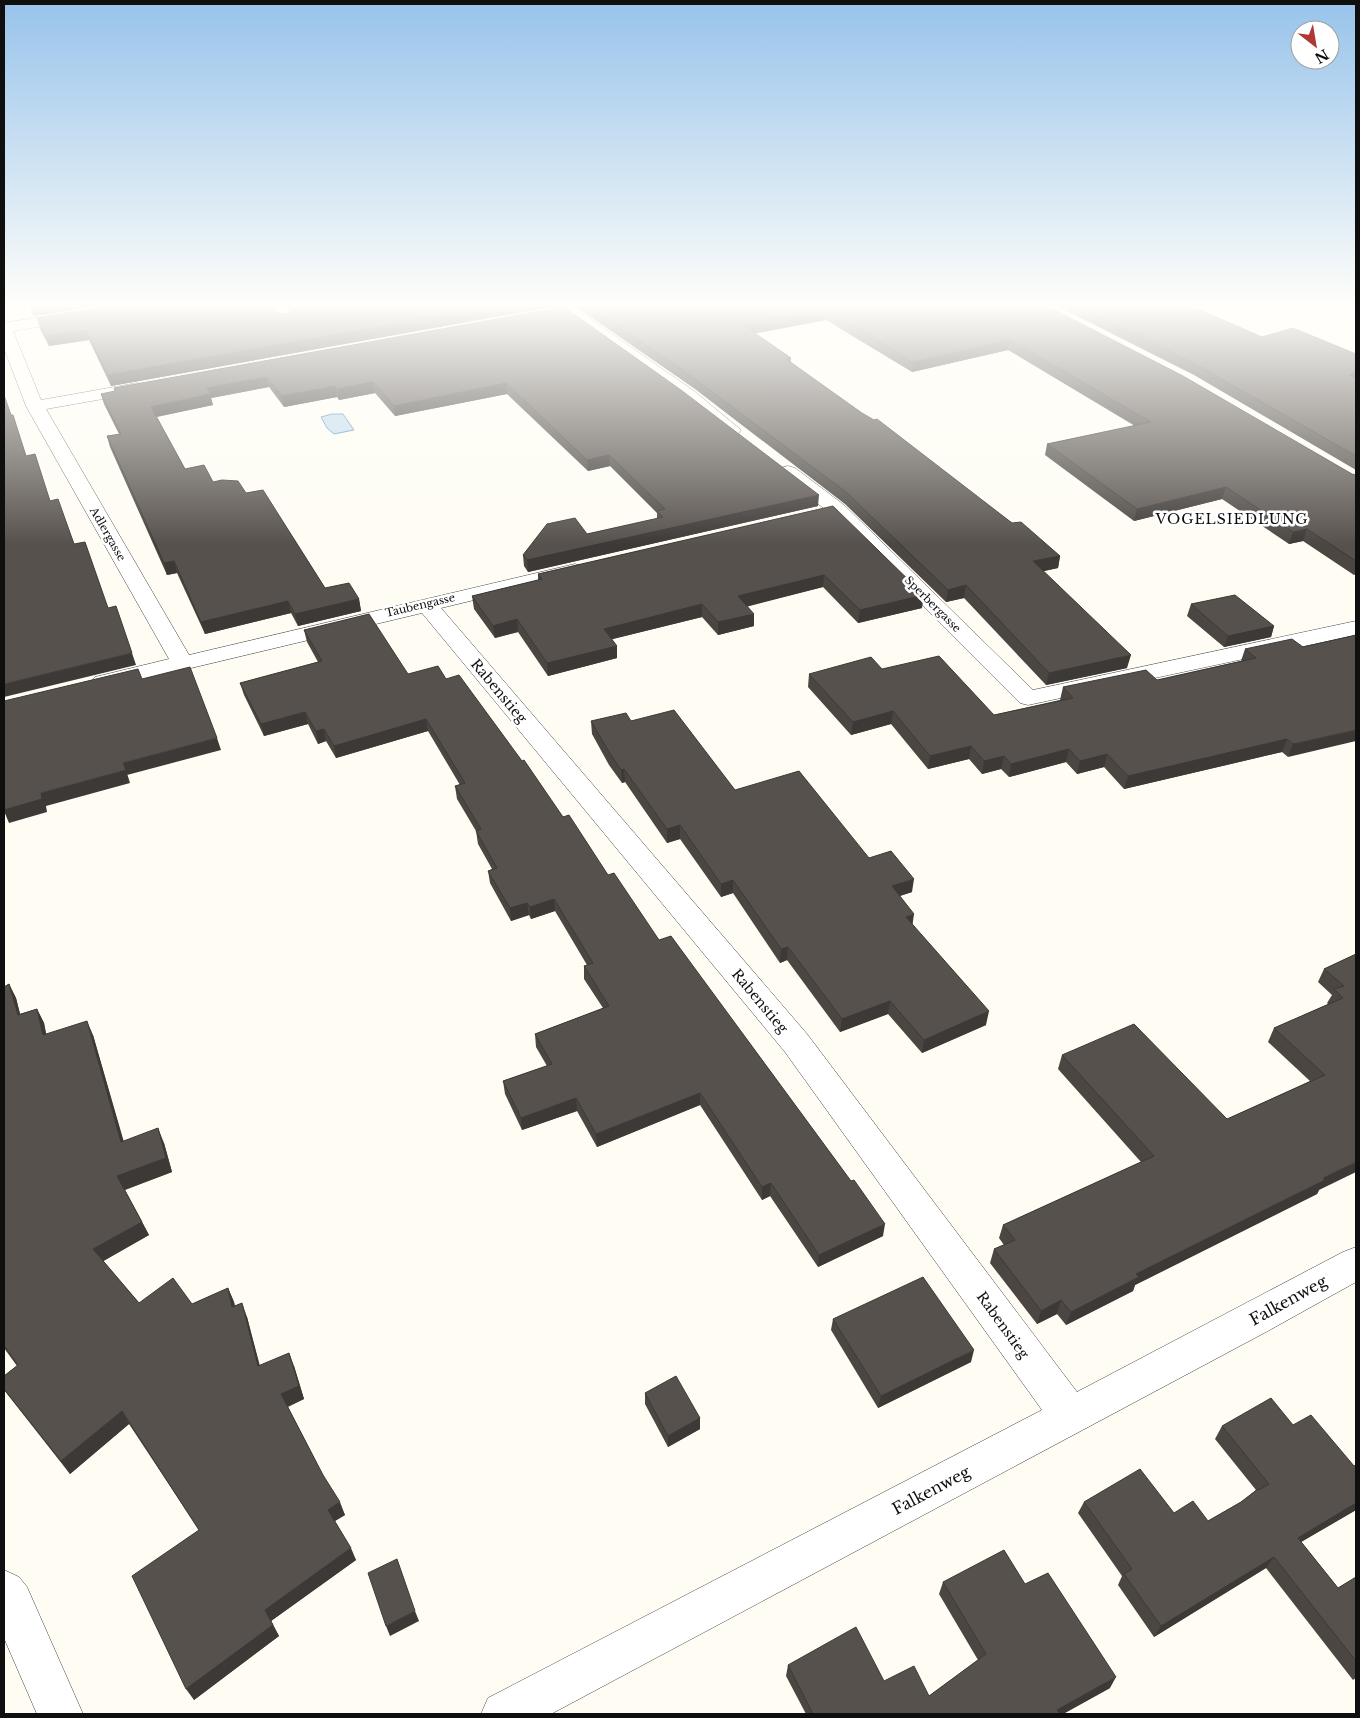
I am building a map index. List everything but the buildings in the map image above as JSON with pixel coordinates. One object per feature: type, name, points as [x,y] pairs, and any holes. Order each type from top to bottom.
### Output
[{"type":"street","name":"Adlergasse","points":[[26,384],[35,406],[182,662]]},
{"type":"street","points":[[672,384],[745,440]]},
{"type":"street","points":[[35,406],[153,385]]},
{"type":"street","name":"Sperbergasse","points":[[776,463],[837,509],[1028,698],[1356,628]]},
{"type":"street","points":[[808,516],[837,509]]},
{"type":"street","name":"Taubengasse","points":[[79,688],[598,564]]},
{"type":"street","name":"Rabenstieg","points":[[426,604],[796,1043],[1070,1416]]},
{"type":"street","name":"Falkenweg","points":[[504,1714],[1356,1263]]},
{"type":"street","points":[[4,1592],[11,1603],[60,1714]]},
{"type":"water","points":[[343,414],[354,430],[334,434],[327,428],[321,417]]},
{"type":"district","name":"VOGELSIEDLUNG","points":[[1232,519]]}]
